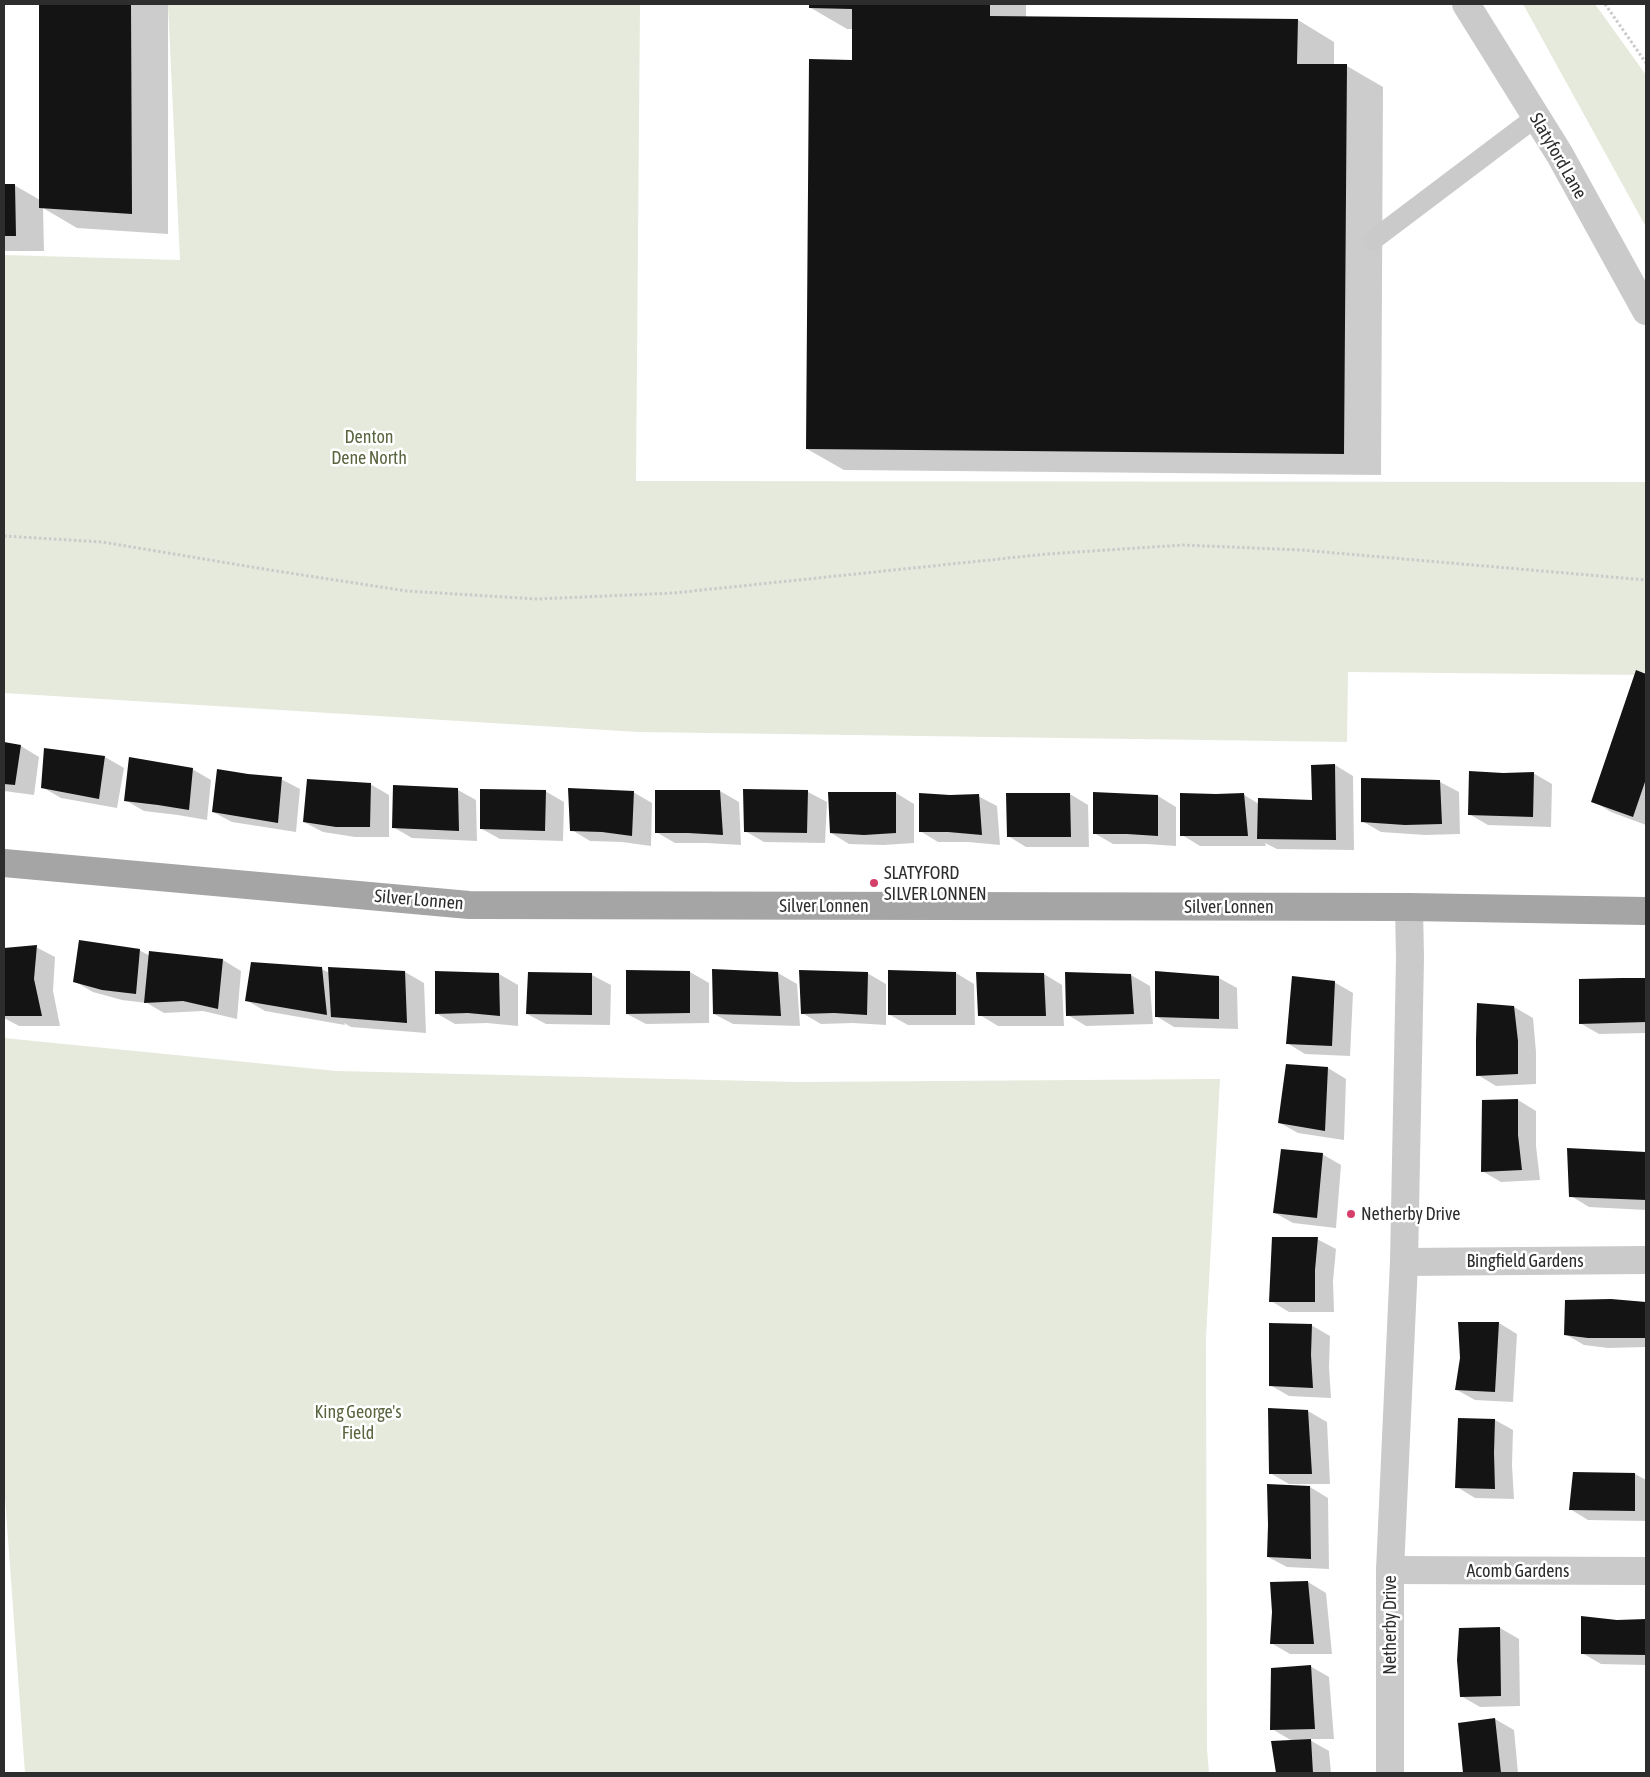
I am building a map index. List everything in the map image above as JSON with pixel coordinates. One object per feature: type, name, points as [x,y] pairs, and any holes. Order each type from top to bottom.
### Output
[{"type":"main road","name":"Silver Lonnen","points":[[4,863],[469,905],[1409,907],[1646,911]]},
{"type":"street","name":"Slatyford Lane","points":[[1466,4],[1560,155],[1646,311]]},
{"type":"street","name":"Netherby Drive","points":[[1390,1773],[1390,1570],[1404,1262],[1410,967],[1409,907]]},
{"type":"street","name":"Bingfield Gardens","points":[[1404,1262],[1646,1260]]},
{"type":"street","name":"Acomb Gardens","points":[[1390,1570],[1646,1572]]},
{"type":"lane","points":[[1373,240],[1536,118]]},
{"type":"path","points":[[1605,4],[1646,63]]},
{"type":"path","points":[[4,536],[102,542],[407,591],[538,599],[674,593],[1047,554],[1183,545],[1301,550],[1646,580]]},
{"type":"green space","name":"Denton Dene North","points":[[168,4],[640,4],[636,481],[1646,482],[1646,675],[1348,672],[1347,742],[638,732],[4,693],[4,255],[180,260]]},
{"type":"green space","points":[[1523,4],[1595,4],[1646,75],[1646,227]]},
{"type":"green space","name":"King George's Field","points":[[4,1038],[337,1071],[797,1082],[1220,1079],[1206,1337],[1207,1749],[1209,1773],[25,1773],[4,1484]]},
{"type":"building","points":[[39,4],[131,4],[132,214],[39,208]]},
{"type":"building","points":[[809,4],[990,4],[990,16],[1298,19],[1297,64],[1347,64],[1344,454],[806,449],[809,59],[852,60],[852,9],[809,8]]},
{"type":"building","points":[[4,184],[15,184],[16,236],[4,236]]},
{"type":"building","points":[[1636,670],[1646,674],[1646,779],[1633,817],[1591,802]]},
{"type":"building","points":[[4,742],[21,745],[15,785],[4,784]]},
{"type":"building","points":[[44,748],[105,756],[99,799],[41,788]]},
{"type":"building","points":[[129,757],[193,768],[189,810],[124,801]]},
{"type":"building","points":[[1335,764],[1336,840],[1257,839],[1258,798],[1312,800],[1311,765]]},
{"type":"building","points":[[217,769],[282,777],[278,823],[212,812]]},
{"type":"building","points":[[1469,771],[1534,772],[1533,817],[1468,815]]},
{"type":"building","points":[[1361,778],[1440,780],[1442,824],[1405,825],[1361,822]]},
{"type":"building","points":[[307,779],[371,783],[370,827],[336,827],[303,822]]},
{"type":"building","points":[[393,785],[458,788],[459,831],[392,828]]},
{"type":"building","points":[[568,788],[634,791],[632,836],[602,832],[570,831]]},
{"type":"building","points":[[480,789],[546,790],[545,831],[480,829]]},
{"type":"building","points":[[743,789],[808,790],[807,833],[744,832]]},
{"type":"building","points":[[655,790],[720,790],[723,835],[655,833]]},
{"type":"building","points":[[828,792],[896,792],[896,833],[864,835],[830,833]]},
{"type":"building","points":[[1093,792],[1158,795],[1158,836],[1093,834]]},
{"type":"building","points":[[919,793],[979,794],[982,835],[919,832]]},
{"type":"building","points":[[1006,793],[1070,793],[1071,837],[1007,837]]},
{"type":"building","points":[[1180,793],[1244,793],[1248,836],[1180,836]]},
{"type":"building","points":[[79,940],[140,949],[136,994],[102,990],[73,982]]},
{"type":"building","points":[[37,945],[34,979],[42,1016],[4,1016],[4,948]]},
{"type":"building","points":[[149,951],[223,959],[218,1009],[183,1001],[144,1003]]},
{"type":"building","points":[[251,962],[322,967],[327,1015],[245,1001]]},
{"type":"building","points":[[328,967],[405,971],[407,1023],[331,1017]]},
{"type":"building","points":[[712,969],[778,972],[781,1016],[713,1014]]},
{"type":"building","points":[[626,970],[690,971],[690,1013],[626,1014]]},
{"type":"building","points":[[799,970],[868,972],[867,1015],[801,1014]]},
{"type":"building","points":[[888,970],[956,972],[956,1015],[888,1015]]},
{"type":"building","points":[[435,971],[499,973],[500,1016],[468,1013],[435,1014]]},
{"type":"building","points":[[1155,971],[1219,976],[1219,1019],[1155,1017]]},
{"type":"building","points":[[528,972],[592,973],[592,1015],[526,1014]]},
{"type":"building","points":[[976,972],[1044,973],[1046,1016],[978,1016]]},
{"type":"building","points":[[1065,972],[1131,974],[1134,1014],[1066,1016]]},
{"type":"building","points":[[1292,976],[1335,981],[1332,1046],[1286,1044]]},
{"type":"building","points":[[1646,978],[1646,1022],[1579,1024],[1579,979]]},
{"type":"building","points":[[1477,1003],[1514,1006],[1518,1041],[1518,1074],[1476,1076]]},
{"type":"building","points":[[1286,1064],[1328,1067],[1325,1131],[1278,1123]]},
{"type":"building","points":[[1518,1099],[1518,1135],[1522,1170],[1481,1172],[1482,1100]]},
{"type":"building","points":[[1567,1148],[1646,1152],[1646,1200],[1569,1197]]},
{"type":"building","points":[[1281,1149],[1323,1153],[1317,1218],[1273,1213]]},
{"type":"building","points":[[1272,1237],[1318,1237],[1315,1302],[1269,1302]]},
{"type":"building","points":[[1611,1299],[1646,1302],[1646,1338],[1588,1338],[1564,1335],[1565,1300]]},
{"type":"building","points":[[1458,1322],[1499,1322],[1495,1392],[1455,1390],[1460,1358]]},
{"type":"building","points":[[1269,1323],[1312,1324],[1313,1388],[1269,1386]]},
{"type":"building","points":[[1268,1408],[1308,1410],[1312,1474],[1269,1474]]},
{"type":"building","points":[[1458,1418],[1495,1419],[1495,1489],[1455,1488]]},
{"type":"building","points":[[1573,1472],[1635,1473],[1635,1511],[1569,1510]]},
{"type":"building","points":[[1267,1484],[1310,1486],[1311,1559],[1267,1557]]},
{"type":"building","points":[[1308,1581],[1314,1644],[1270,1644],[1272,1612],[1270,1582]]},
{"type":"building","points":[[1581,1616],[1617,1620],[1646,1619],[1646,1655],[1581,1654]]},
{"type":"building","points":[[1500,1627],[1501,1696],[1460,1697],[1457,1660],[1459,1628]]},
{"type":"building","points":[[1311,1665],[1315,1729],[1270,1730],[1271,1668]]},
{"type":"building","points":[[1495,1718],[1501,1773],[1463,1773],[1458,1723]]},
{"type":"building","points":[[1311,1739],[1313,1773],[1276,1773],[1271,1741]]},
{"type":"place","name":"SLATYFORD SILVER LONNEN","points":[[874,883]]},
{"type":"place","name":"Netherby Drive","points":[[1351,1214]]}]
